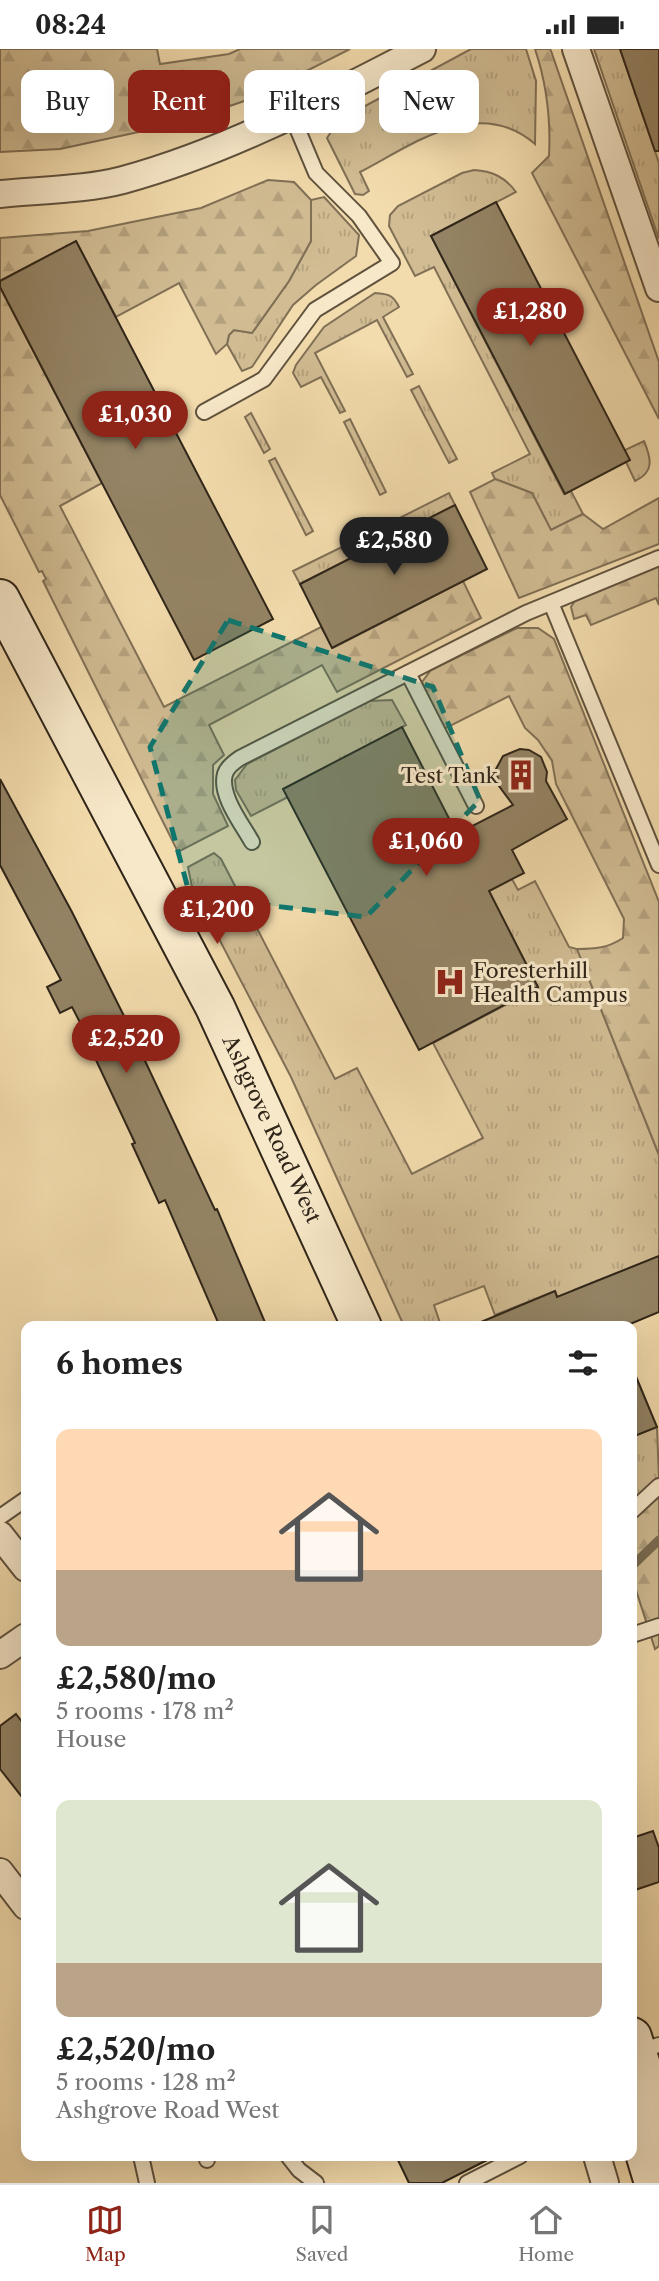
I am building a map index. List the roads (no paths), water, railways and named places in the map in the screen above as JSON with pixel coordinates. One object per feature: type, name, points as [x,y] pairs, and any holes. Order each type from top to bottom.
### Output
[{"type":"street","points":[[365,78],[422,49]]},
{"type":"street","points":[[576,49],[659,288]]},
{"type":"street","points":[[0,194],[120,180],[202,155],[253,133]]},
{"type":"street","name":"Ashgrove Road West","points":[[0,599],[215,1007],[359,1321]]},
{"type":"street","points":[[0,1535],[21,1562]]},
{"type":"street","points":[[0,1655],[21,1640]]},
{"type":"street","points":[[0,1872],[21,1899]]},
{"type":"street","points":[[641,2065],[659,2123]]},
{"type":"street","points":[[641,2065],[654,2183]]},
{"type":"street","points":[[598,2161],[605,2183]]},
{"type":"lane","points":[[204,412],[264,379],[315,310],[392,263],[359,216],[316,173],[299,133]]},
{"type":"lane","points":[[252,842],[226,793],[225,775],[230,766],[240,758],[526,613],[659,558]]},
{"type":"lane","points":[[551,603],[659,865]]},
{"type":"lane","points":[[408,673],[476,806]]},
{"type":"lane","points":[[637,1506],[659,1486]]},
{"type":"lane","points":[[0,1517],[21,1502]]},
{"type":"lane","points":[[637,1633],[659,1626]]},
{"type":"lane","points":[[142,2161],[147,2183]]},
{"type":"lane","points":[[292,2161],[316,2183]]},
{"type":"lane","points":[[467,2183],[510,2161]]},
{"type":"waterway","points":[[637,1561],[659,1540]]},
{"type":"place","name":"Test Tank","points":[[521,775]]},
{"type":"place","name":"Foresterhill Health Campus","points":[[450,982]]}]
